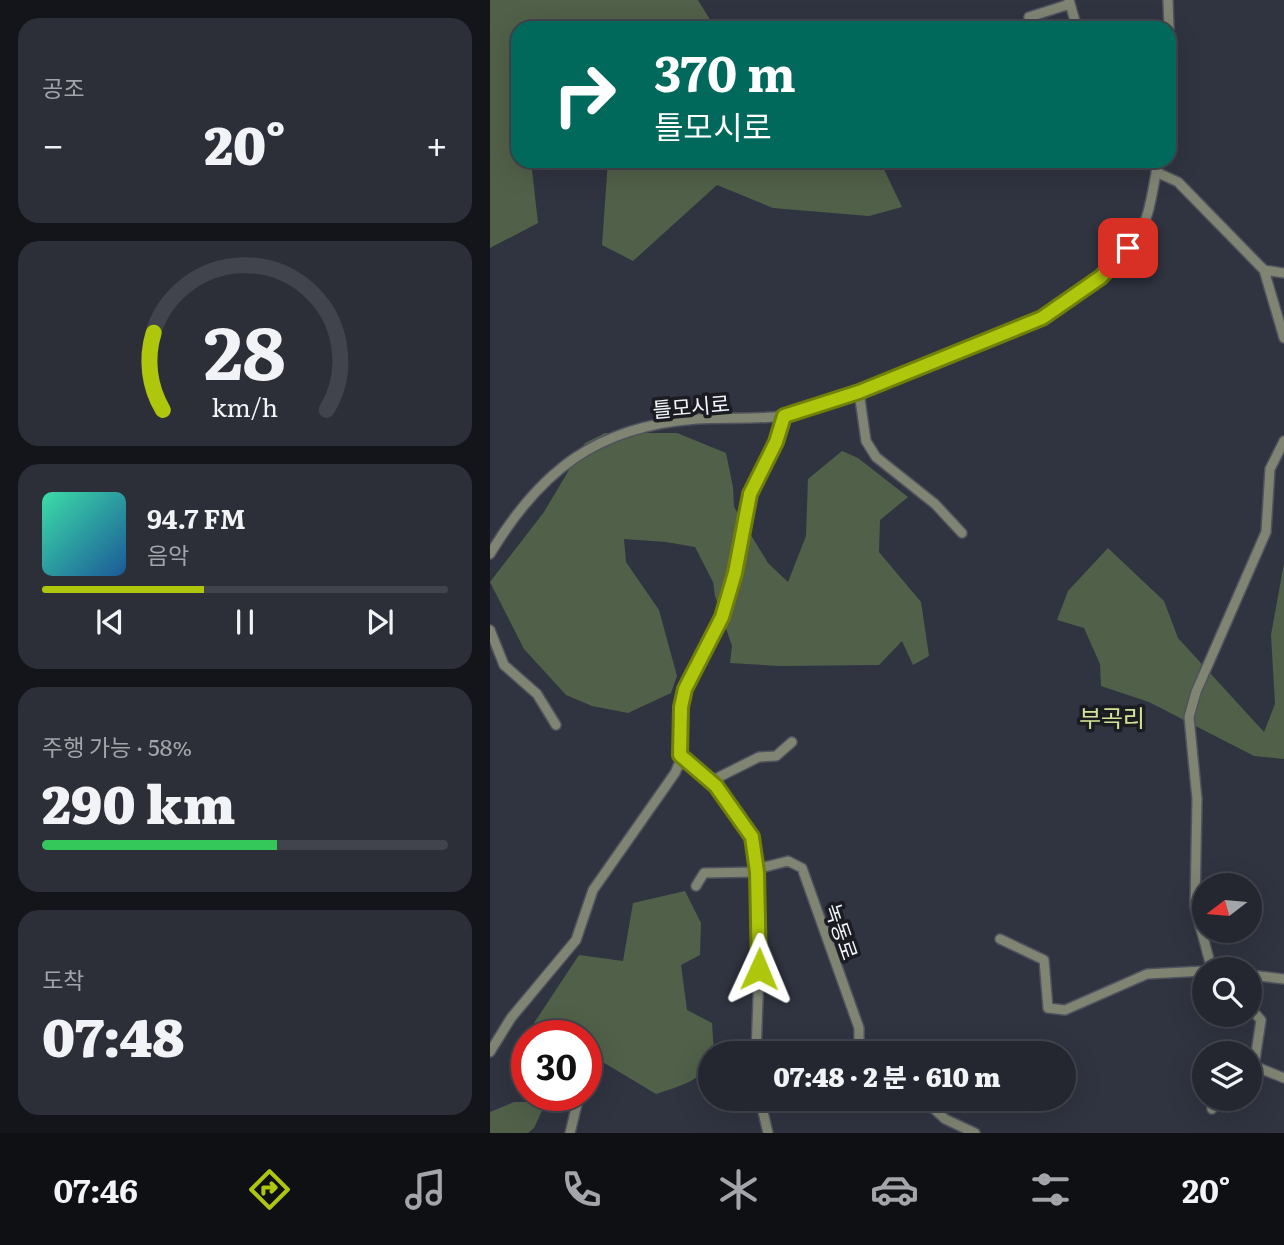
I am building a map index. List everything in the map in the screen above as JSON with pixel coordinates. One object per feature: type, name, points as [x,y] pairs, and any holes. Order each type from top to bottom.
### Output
[{"type":"street","points":[[1168,0],[1169,21]]},
{"type":"street","points":[[1030,21],[1029,17],[1070,2],[1075,21]]},
{"type":"street","name":"틀모시로","points":[[490,554],[528,498],[556,472],[600,443],[653,424],[698,419],[784,416],[859,392],[1042,318],[1070,300],[1119,261],[1138,236],[1147,218],[1157,168]]},
{"type":"street","points":[[1156,172],[1178,182],[1264,270],[1284,338]]},
{"type":"street","points":[[1264,270],[1284,273]]},
{"type":"street","points":[[859,392],[866,441],[876,457],[935,504],[962,533]]},
{"type":"street","points":[[756,1041],[760,943],[757,871],[752,837],[716,786],[680,755],[681,707],[685,689],[722,617],[735,573],[750,494],[776,442],[784,416]]},
{"type":"street","points":[[1208,957],[1195,907],[1197,799],[1189,717],[1196,692],[1266,532],[1270,469],[1284,441]]},
{"type":"street","points":[[490,630],[504,665],[537,694],[556,725]]},
{"type":"street","points":[[716,786],[719,777],[759,757],[776,755],[792,742]]},
{"type":"street","points":[[490,1052],[511,1018],[576,940],[593,890],[675,773],[682,757]]},
{"type":"street","name":"녹동로","points":[[696,886],[704,873],[757,871],[788,861],[802,868],[859,1028],[859,1041]]},
{"type":"street","points":[[1000,939],[1044,960],[1048,1008],[1065,1010],[1147,974],[1192,972]]},
{"type":"street","points":[[1262,976],[1284,979]]},
{"type":"street","points":[[1262,1070],[1284,1078]]},
{"type":"street","points":[[570,1133],[575,1111]]},
{"type":"street","points":[[763,1111],[768,1133]]},
{"type":"street","points":[[936,1111],[945,1119],[975,1133]]},
{"type":"green space","points":[[490,0],[698,0],[711,21],[511,21],[511,168],[532,168],[538,223],[490,248]]},
{"type":"green space","points":[[608,168],[883,168],[902,207],[869,216],[773,208],[717,185],[633,261],[602,245]]},
{"type":"green space","points":[[605,433],[677,433],[726,453],[734,507],[768,563],[788,582],[806,536],[808,479],[842,451],[858,458],[908,497],[880,520],[879,552],[921,602],[929,656],[913,665],[902,641],[879,665],[780,666],[730,663],[732,646],[713,582],[695,547],[624,539],[626,562],[659,610],[677,676],[671,693],[628,713],[592,706],[566,695],[524,649],[490,582],[544,512],[585,443]]},
{"type":"green space","points":[[1108,548],[1164,601],[1178,638],[1264,732],[1275,704],[1271,635],[1284,563],[1284,759],[1254,756],[1149,702],[1101,686],[1100,664],[1084,628],[1057,620],[1068,591]]},
{"type":"green space","points":[[685,891],[701,923],[700,955],[681,965],[687,1010],[712,1023],[713,1041],[698,1041],[698,1076],[656,1094],[602,1062],[602,1020],[536,1020],[579,955],[623,961],[633,903]]},
{"type":"green space","points":[[511,1103],[511,1111],[542,1111],[534,1128],[528,1133],[490,1133],[490,1112]]},
{"type":"district","name":"부곡리","points":[[1112,716]]},
{"type":"route","points":[[759,969],[757,872],[752,837],[716,786],[680,755],[681,707],[685,689],[722,617],[735,573],[750,494],[776,442],[784,416],[833,402],[1042,318],[1101,277],[1119,261],[1128,248]]}]
